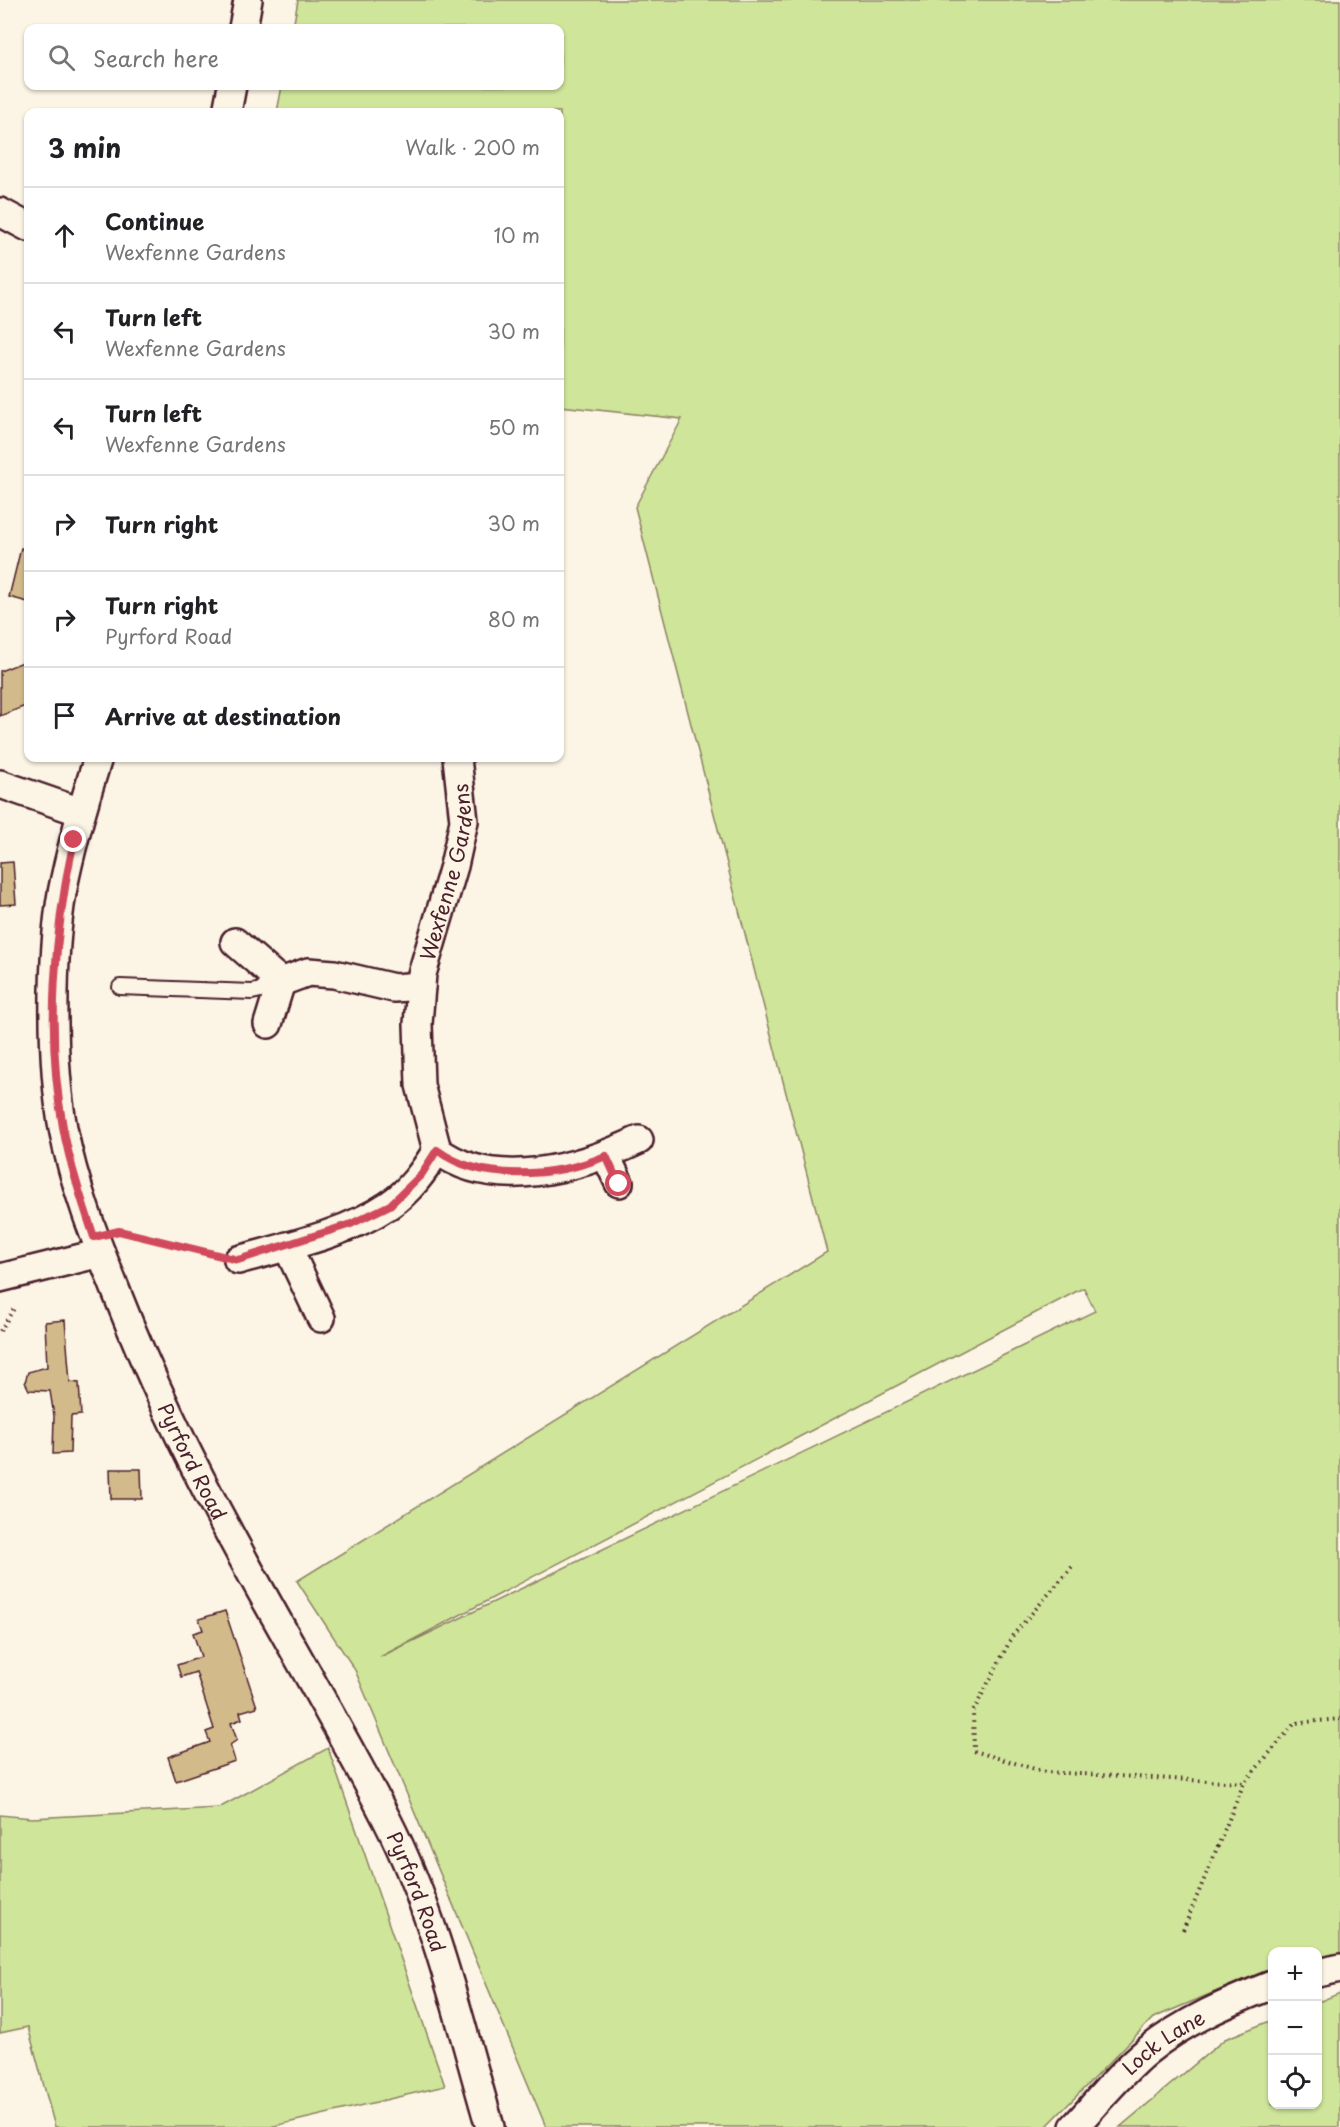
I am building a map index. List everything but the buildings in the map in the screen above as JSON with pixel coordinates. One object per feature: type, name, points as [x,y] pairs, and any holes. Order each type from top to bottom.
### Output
[{"type":"street","points":[[244,24],[248,0]]},
{"type":"street","points":[[227,108],[231,90]]},
{"type":"street","points":[[0,212],[24,225]]},
{"type":"street","name":"Pyrford Road","points":[[97,762],[81,812],[62,896],[55,1028],[63,1125],[74,1175],[97,1245],[161,1396],[228,1531],[388,1822],[437,1948],[490,2127]]},
{"type":"street","name":"Wexfenne Gardens","points":[[437,1150],[420,1085],[418,1024],[425,963],[454,866],[464,821],[457,762]]},
{"type":"street","points":[[0,784],[81,812]]},
{"type":"street","points":[[235,942],[278,979],[268,1024]]},
{"type":"street","name":"Wexfenne Gardens","points":[[278,979],[308,972],[394,988],[421,986]]},
{"type":"street","points":[[238,1260],[351,1224],[390,1205],[421,1175],[437,1150],[453,1162],[494,1171],[542,1172],[606,1156],[639,1140]]},
{"type":"street","points":[[606,1156],[619,1184]]},
{"type":"street","points":[[0,1278],[97,1245]]},
{"type":"street","points":[[287,1246],[321,1318]]},
{"type":"street","points":[[1322,1972],[1340,1968]]},
{"type":"street","name":"Lock Lane","points":[[1074,2127],[1147,2051],[1185,2025],[1232,2001],[1268,1987]]},
{"type":"lane","points":[[120,987],[252,992],[261,990],[278,979]]},
{"type":"path","points":[[97,1245],[119,1231],[238,1260]]},
{"type":"path","points":[[1072,1568],[1013,1635],[1008,1644],[973,1712],[974,1751],[1045,1772],[1244,1783]]},
{"type":"path","points":[[1183,1930],[1244,1783],[1295,1723],[1340,1719]]},
{"type":"green space","points":[[298,0],[1340,0],[1340,1956],[1322,1959],[1322,1947],[1268,1947],[1268,1970],[1153,2018],[1046,2127],[546,2127],[355,1670],[297,1581],[827,1252],[635,507],[682,419],[564,406],[564,108],[278,108],[281,90],[564,90],[564,24],[294,24]],"holes":[[[1083,1288],[1095,1311],[380,1657]]]},
{"type":"green space","points":[[328,1748],[445,2086],[270,2127],[55,2127],[28,2027],[0,2033],[0,1815],[32,1818],[219,1808]]},
{"type":"green space","points":[[1340,1993],[1340,2127],[1120,2127],[1225,2039],[1268,2022],[1268,2109],[1322,2109],[1322,2000]]},
{"type":"route","points":[[74,840],[62,896],[57,946],[55,1028],[63,1125],[74,1175],[94,1237],[119,1231],[238,1260],[301,1242],[351,1224],[390,1205],[421,1175],[437,1150],[453,1162],[494,1171],[542,1172],[606,1156],[619,1184]]}]
